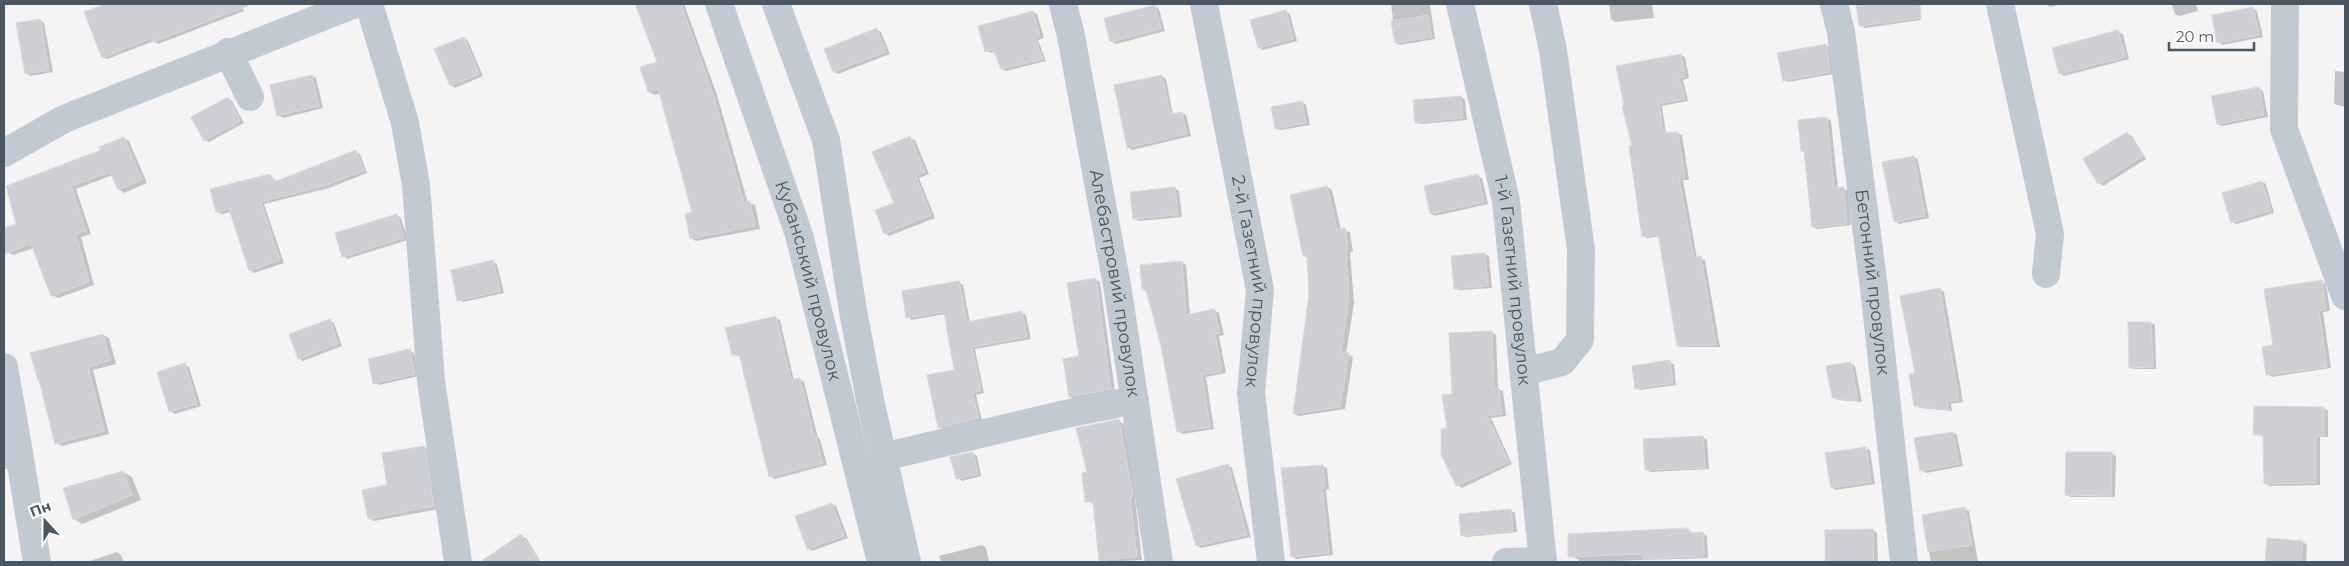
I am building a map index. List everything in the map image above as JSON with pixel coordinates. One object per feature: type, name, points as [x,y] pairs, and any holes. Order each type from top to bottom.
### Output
[{"type":"street","points":[[4,153],[64,119],[228,52],[355,4]]},
{"type":"street","points":[[369,4],[405,122],[416,185],[430,381],[458,562]]},
{"type":"street","name":"Кубанський провулок","points":[[719,4],[799,235],[882,562]]},
{"type":"street","points":[[776,4],[826,140],[853,311],[907,562]]},
{"type":"street","name":"Алебастровий провулок","points":[[1063,4],[1071,36],[1117,281],[1159,562]]},
{"type":"street","name":"2-й Газетний провулок","points":[[1204,4],[1260,290],[1251,393],[1271,562]]},
{"type":"street","name":"1-й Газетний провулок","points":[[1460,4],[1506,201],[1543,562]]},
{"type":"street","points":[[1524,372],[1562,362],[1580,340],[1581,250],[1553,50],[1543,4]]},
{"type":"street","name":"Бетонний провулок","points":[[1834,4],[1841,32],[1874,288],[1904,562]]},
{"type":"street","points":[[2000,4],[2050,234],[2046,274]]},
{"type":"street","points":[[2284,4],[2284,129],[2345,296]]},
{"type":"street","points":[[228,52],[250,97]]},
{"type":"street","points":[[4,366],[11,454],[37,562]]},
{"type":"street","points":[[883,457],[1060,415],[1135,400]]},
{"type":"street","points":[[1506,562],[1543,562]]},
{"type":"building","points":[[105,4],[247,4],[248,6],[153,42],[152,38],[102,58],[84,12]]},
{"type":"building","points":[[635,4],[681,4],[712,91],[744,202],[750,201],[755,226],[690,239],[685,214],[692,212],[658,89],[648,92],[640,67],[657,62]]},
{"type":"building","points":[[1856,4],[1920,4],[1921,18],[1859,26]]},
{"type":"building","points":[[1155,5],[1161,29],[1110,42],[1104,18]]},
{"type":"building","points":[[2253,7],[2259,35],[2217,43],[2212,15]]},
{"type":"building","points":[[1286,10],[1293,39],[1258,48],[1250,20]]},
{"type":"building","points":[[1033,11],[1040,36],[1035,38],[1043,59],[1001,69],[993,49],[985,52],[978,26]]},
{"type":"building","points":[[1428,15],[1432,37],[1395,43],[1391,21]]},
{"type":"building","points":[[40,19],[49,70],[25,74],[16,23]]},
{"type":"building","points":[[877,28],[886,52],[833,72],[824,49]]},
{"type":"building","points":[[2118,30],[2126,57],[2059,74],[2052,48]]},
{"type":"building","points":[[464,37],[479,74],[450,86],[434,49]]},
{"type":"building","points":[[1826,44],[1830,72],[1783,81],[1777,53]]},
{"type":"building","points":[[1681,54],[1685,76],[1679,78],[1685,99],[1659,104],[1663,133],[1678,132],[1685,178],[1679,179],[1694,258],[1701,256],[1716,345],[1677,346],[1658,234],[1642,237],[1629,146],[1632,146],[1622,106],[1624,106],[1616,66]]},
{"type":"building","points":[[312,75],[319,106],[277,116],[270,85]]},
{"type":"building","points":[[1162,75],[1170,114],[1182,112],[1187,134],[1127,148],[1114,85]]},
{"type":"building","points":[[2259,87],[2264,115],[2217,124],[2211,96]]},
{"type":"building","points":[[1461,96],[1463,118],[1415,123],[1413,100]]},
{"type":"building","points":[[228,97],[240,121],[204,141],[191,117]]},
{"type":"building","points":[[1302,101],[1306,123],[1275,129],[1271,107]]},
{"type":"building","points":[[1827,117],[1834,188],[1844,187],[1847,224],[1812,227],[1804,151],[1801,151],[1798,120]]},
{"type":"building","points":[[2127,132],[2143,156],[2098,184],[2083,159]]},
{"type":"building","points":[[910,136],[925,172],[916,176],[931,215],[884,234],[875,210],[894,203],[872,152]]},
{"type":"building","points":[[124,137],[142,180],[118,190],[110,172],[71,186],[86,231],[76,234],[89,282],[51,296],[31,244],[4,254],[4,228],[16,224],[6,186],[101,150],[99,147]]},
{"type":"building","points":[[356,150],[364,171],[324,186],[261,202],[280,260],[249,271],[229,209],[216,212],[210,189],[270,174],[274,182]]},
{"type":"building","points":[[1914,156],[1925,216],[1894,222],[1882,162]]},
{"type":"building","points":[[1478,174],[1484,202],[1430,214],[1424,186]]},
{"type":"building","points":[[2262,181],[2271,210],[2231,223],[2222,193]]},
{"type":"building","points":[[1327,186],[1337,229],[1345,228],[1348,250],[1346,250],[1349,299],[1341,352],[1349,353],[1340,407],[1293,414],[1309,294],[1307,256],[1303,256],[1290,195]]},
{"type":"building","points":[[1175,187],[1178,215],[1133,219],[1130,192]]},
{"type":"building","points":[[397,214],[404,238],[342,257],[335,233]]},
{"type":"building","points":[[1485,253],[1488,286],[1454,289],[1451,256]]},
{"type":"building","points":[[493,260],[500,291],[457,301],[451,270]]},
{"type":"building","points":[[1182,261],[1186,315],[1214,309],[1220,333],[1215,334],[1222,371],[1202,375],[1210,427],[1177,432],[1161,346],[1146,290],[1142,290],[1140,265]]},
{"type":"building","points":[[1096,278],[1111,389],[1069,397],[1063,359],[1079,356],[1067,283]]},
{"type":"building","points":[[2322,280],[2326,309],[2319,311],[2327,367],[2266,375],[2262,347],[2273,345],[2264,289]]},
{"type":"building","points":[[959,281],[967,322],[1022,311],[1027,337],[972,347],[981,391],[972,393],[979,418],[938,428],[927,375],[954,370],[944,312],[906,318],[902,291]]},
{"type":"building","points":[[1940,288],[1959,400],[1947,402],[1949,410],[1914,406],[1909,374],[1915,373],[1900,296]]},
{"type":"building","points":[[776,316],[791,380],[800,378],[814,436],[816,436],[823,463],[769,477],[739,354],[732,355],[725,328]]},
{"type":"building","points":[[330,319],[338,344],[298,359],[289,334]]},
{"type":"building","points":[[2128,322],[2151,322],[2153,367],[2129,368]]},
{"type":"building","points":[[1492,331],[1494,388],[1499,388],[1502,414],[1487,416],[1509,462],[1456,486],[1441,454],[1441,429],[1447,428],[1442,395],[1452,394],[1449,333]]},
{"type":"building","points":[[103,334],[110,360],[88,367],[104,431],[55,444],[39,380],[30,353]]},
{"type":"building","points":[[410,349],[415,374],[373,384],[368,359]]},
{"type":"building","points":[[1670,360],[1673,383],[1635,389],[1632,366]]},
{"type":"building","points":[[1851,362],[1858,401],[1832,398],[1826,366]]},
{"type":"building","points":[[185,363],[197,404],[169,412],[157,372]]},
{"type":"building","points":[[2254,406],[2324,407],[2324,436],[2316,436],[2316,483],[2264,484],[2263,435],[2253,435]]},
{"type":"building","points":[[1119,419],[1133,496],[1130,497],[1137,557],[1099,561],[1093,501],[1085,502],[1082,473],[1087,472],[1076,428]]},
{"type":"building","points":[[1953,432],[1959,464],[1920,471],[1914,438]]},
{"type":"building","points":[[1703,436],[1705,468],[1645,470],[1643,439]]},
{"type":"building","points":[[425,446],[434,506],[368,519],[362,490],[387,485],[382,453]]},
{"type":"building","points":[[1866,447],[1871,482],[1831,488],[1825,453]]},
{"type":"building","points":[[973,452],[978,474],[956,479],[950,457]]},
{"type":"building","points":[[2066,452],[2112,452],[2111,496],[2065,495]]},
{"type":"building","points":[[1228,464],[1247,535],[1196,546],[1176,479]]},
{"type":"building","points":[[1323,465],[1325,488],[1322,488],[1329,553],[1291,557],[1281,468]]},
{"type":"building","points":[[123,471],[132,495],[73,520],[63,488]]},
{"type":"building","points":[[832,503],[844,536],[807,549],[795,516]]},
{"type":"building","points":[[1965,507],[1972,545],[1928,552],[1922,515]]},
{"type":"building","points":[[1511,509],[1513,531],[1461,536],[1459,514]]},
{"type":"building","points":[[1688,528],[1689,533],[1703,532],[1704,556],[1643,559],[1643,554],[1568,557],[1568,534]]},
{"type":"building","points":[[1873,529],[1874,562],[1825,562],[1825,530]]},
{"type":"building","points":[[521,534],[540,562],[480,562]]},
{"type":"building","points":[[2267,538],[2303,541],[2301,562],[2265,562]]}]
